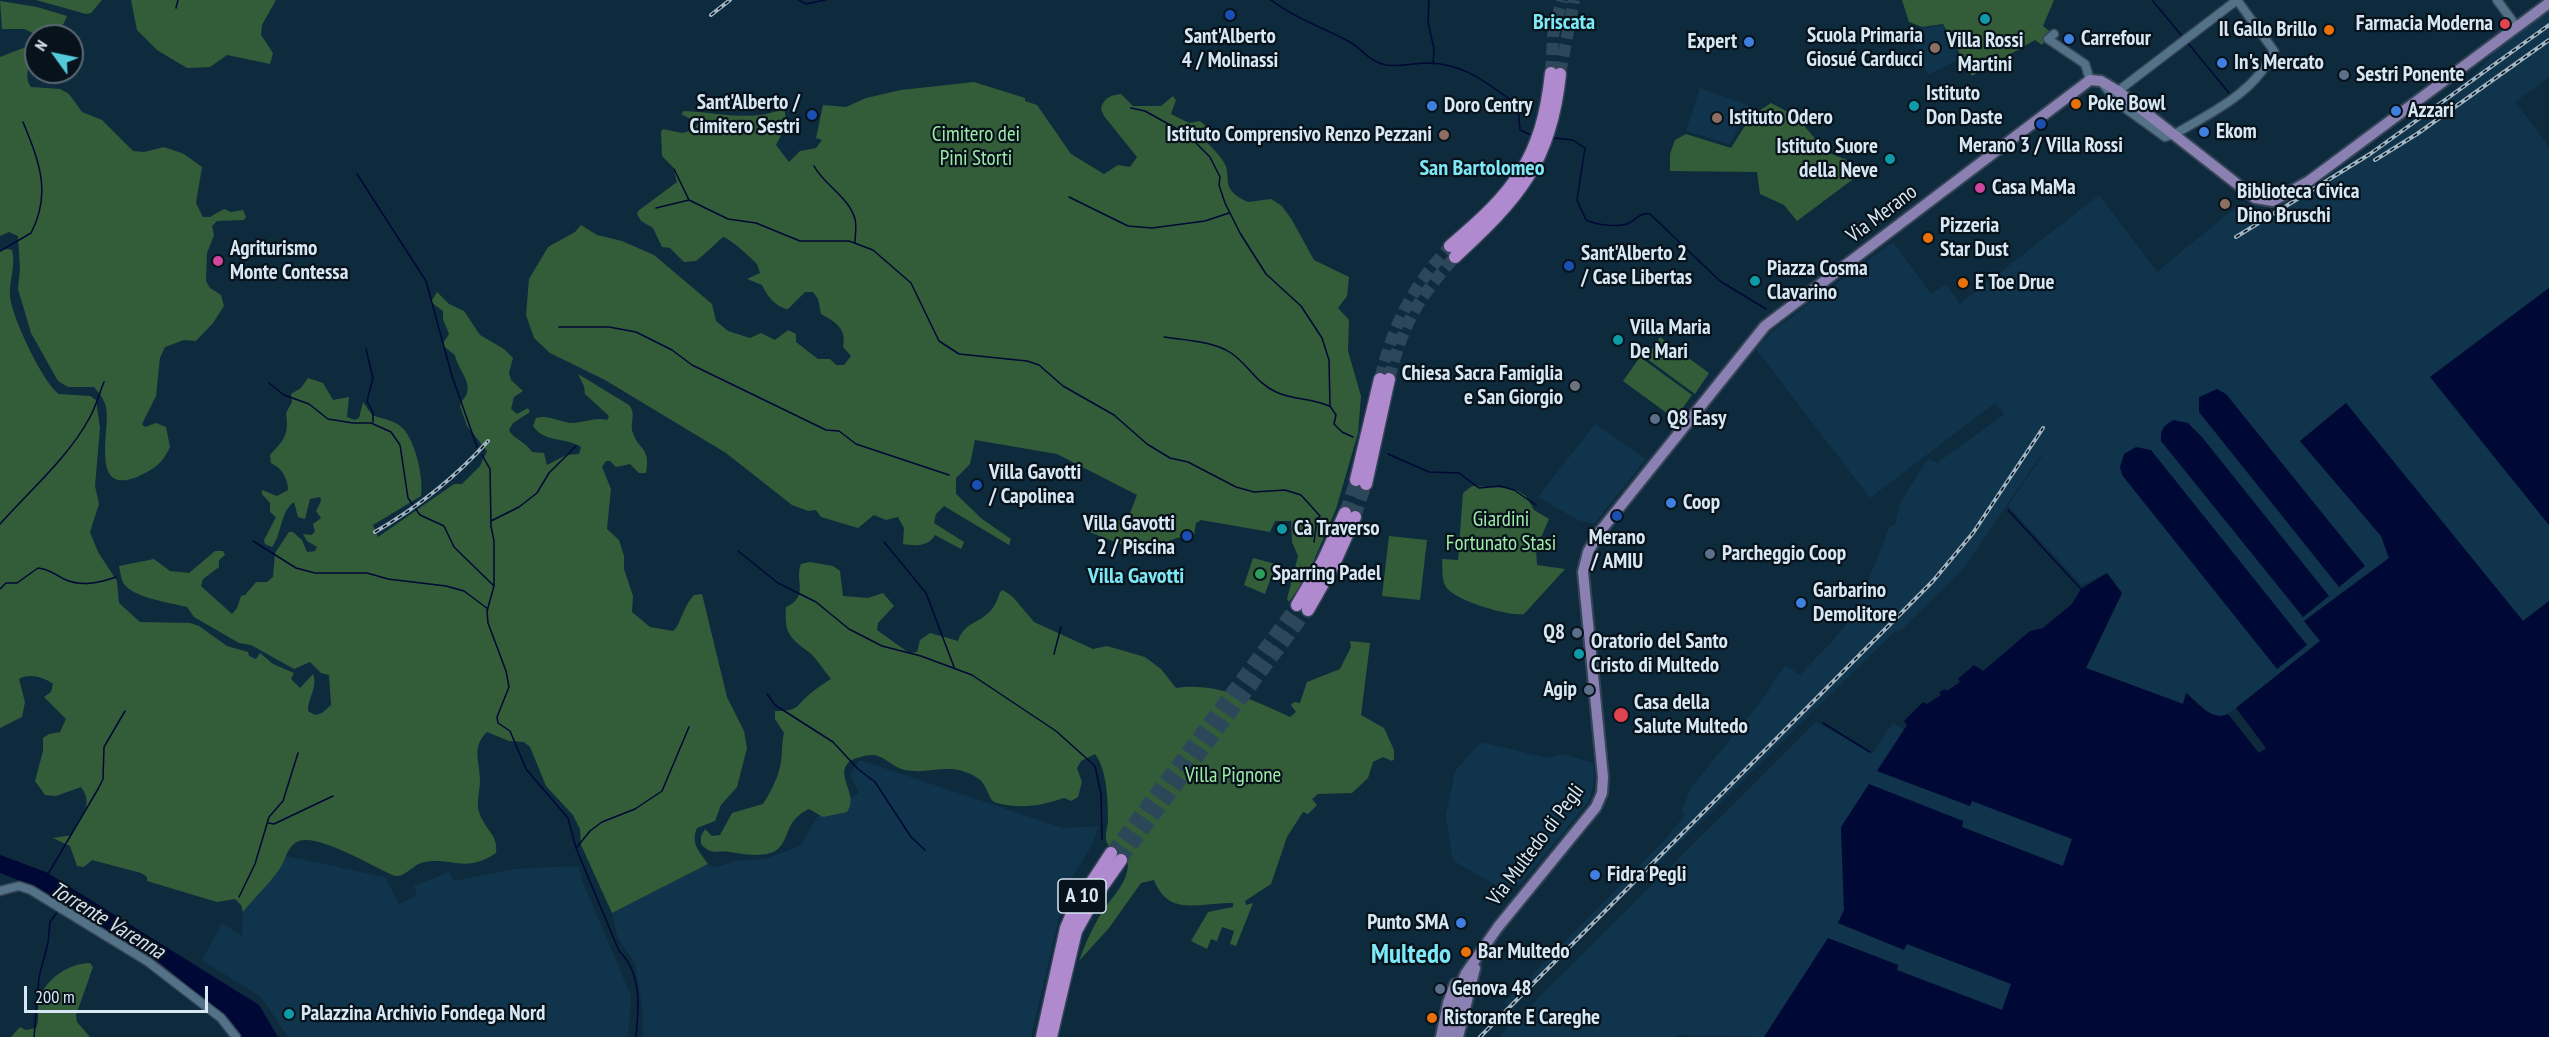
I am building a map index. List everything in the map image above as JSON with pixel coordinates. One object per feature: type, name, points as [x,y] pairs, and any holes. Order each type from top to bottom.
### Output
[{"type":"highway","points":[[1452,252],[1508,194],[1529,159],[1542,130],[1556,74]]},
{"type":"highway","points":[[1361,482],[1384,379]]},
{"type":"highway","points":[[1302,607],[1333,566],[1350,515]]},
{"type":"highway","name":"A 10","points":[[1042,1037],[1074,909],[1116,856]]},
{"type":"highway","points":[[1059,1037],[1066,945]]},
{"type":"highway","name":"A 10","points":[[1051,1037],[1066,945]]},
{"type":"main road","points":[[2095,80],[2118,91],[2246,192],[2260,201],[2268,202],[2280,199],[2298,188],[2517,27],[2546,3]]},
{"type":"main road","name":"Via Merano","points":[[1585,607],[1582,572],[1588,552],[1598,534],[1765,326],[2095,80]]},
{"type":"main road","name":"Via Multedo di Pegli","points":[[1457,1037],[1457,1020],[1449,1018],[1457,980],[1596,807],[1602,793],[1604,777],[1585,607]]},
{"type":"main road","name":"Via Multedo di Pegli","points":[[1457,1037],[1477,956]]},
{"type":"main road","points":[[1441,1037],[1449,1018]]},
{"type":"main road","points":[[1449,1018],[1449,1037]]},
{"type":"street","points":[[2054,34],[2048,39],[2085,64],[2095,80],[2118,103],[2165,137],[2175,134],[2237,97],[2267,66],[2274,51],[2237,0],[2118,91]]},
{"type":"street","points":[[2497,0],[2517,27]]},
{"type":"street","points":[[3,890],[20,886],[31,890],[139,955],[221,1018],[236,1037]]},
{"type":"shaded area","points":[[2549,11],[2549,77],[2515,102],[2549,147],[2549,288],[2430,377],[2549,525],[2549,601],[2523,621],[2346,403],[2300,441],[2381,536],[2389,559],[2305,621],[2320,641],[2228,714],[2220,717],[2213,716],[2187,693],[2184,704],[2086,668],[2122,593],[2107,573],[2082,585],[2008,506],[2041,455],[1963,569],[1901,630],[1894,632],[1668,854],[1507,1006],[1504,1003],[1663,842],[1685,815],[1682,810],[1691,788],[1762,700],[1785,665],[1800,675],[1836,637],[1856,611],[1890,526],[1895,525],[1900,503],[1928,459],[1937,463],[2005,414],[1995,403],[1870,498],[1756,349],[1775,329],[1893,242],[1931,294],[1946,284],[1960,304],[2099,195],[2157,272],[2236,207],[2257,222],[2373,148],[2474,75],[2495,51]]},
{"type":"shaded area","name":"Scuola Primaria Giosué Carducci","points":[[1943,25],[1960,59],[1928,75],[1910,37],[1922,28]]},
{"type":"shaded area","name":"Istituto Odero","points":[[1700,88],[1750,106],[1730,144],[1686,131]]},
{"type":"shaded area","points":[[1595,424],[1646,459],[1594,524],[1578,520],[1538,497]]},
{"type":"shaded area","points":[[1816,722],[1872,754],[1893,723],[1904,730],[1877,771],[1970,806],[1972,801],[2073,839],[2063,866],[1962,827],[1963,822],[1841,827],[1844,910],[1838,923],[1904,949],[1907,944],[2012,984],[2002,1011],[1897,970],[1898,965],[1828,938],[1764,1037],[1679,1035],[1677,1037],[1499,1037]]},
{"type":"shaded area","points":[[1481,742],[1547,758],[1563,754],[1593,763],[1594,782],[1589,801],[1521,884],[1504,889],[1457,863],[1452,857],[1446,815],[1455,771]]},
{"type":"shaded area","points":[[860,760],[1063,828],[1099,826],[1092,845],[1066,887],[1031,1037],[643,1037],[643,1011],[635,964],[618,938],[612,913],[708,864],[714,868],[735,861],[765,859],[800,846],[817,817],[859,793],[850,774]]},
{"type":"shaded area","points":[[286,856],[385,877],[399,904],[417,895],[414,886],[449,872],[454,881],[513,869],[579,866],[583,883],[631,996],[628,1037],[288,1037],[262,998],[202,960],[222,923],[242,936],[243,912],[280,869]]},
{"type":"green space","points":[[36,0],[102,0],[91,13],[86,14]]},
{"type":"green space","points":[[131,0],[276,0],[262,25],[261,35],[273,53],[270,64],[227,55],[210,67],[187,68],[157,50],[137,30]]},
{"type":"green space","points":[[1902,0],[2054,0],[2043,26],[2052,33],[2042,45],[2035,40],[1972,76],[1943,24],[1922,27],[1909,22]]},
{"type":"green space","points":[[0,1],[37,7],[67,16],[63,24],[24,24],[24,29],[2,29]]},
{"type":"green space","points":[[24,48],[24,84],[29,84],[31,87],[60,89],[69,94],[82,112],[102,120],[133,151],[144,152],[164,147],[184,154],[202,167],[196,203],[203,217],[210,217],[224,209],[231,212],[243,210],[246,217],[244,220],[217,221],[212,226],[214,235],[207,253],[206,281],[210,288],[221,295],[224,306],[213,323],[196,341],[184,340],[165,347],[160,358],[156,396],[142,424],[145,427],[156,423],[166,427],[170,447],[157,465],[137,477],[122,480],[113,477],[107,469],[105,444],[107,417],[104,401],[94,387],[68,387],[58,381],[31,333],[18,289],[20,269],[18,236],[9,232],[0,236],[0,57]]},
{"type":"green space","name":"Cimitero dei Pini Storti","points":[[974,82],[1025,98],[1025,101],[1037,105],[1071,154],[1104,174],[1118,165],[1130,167],[1137,157],[1104,116],[1101,109],[1106,100],[1111,96],[1121,94],[1133,106],[1161,106],[1173,96],[1176,100],[1171,114],[1189,123],[1200,121],[1206,126],[1204,139],[1223,161],[1229,187],[1233,192],[1248,202],[1271,199],[1282,206],[1314,260],[1349,277],[1347,296],[1338,308],[1349,320],[1348,351],[1361,396],[1358,433],[1336,509],[1308,574],[1289,602],[1287,599],[1298,556],[1292,542],[1291,521],[1275,521],[1270,532],[1201,520],[1196,523],[1194,536],[1177,538],[1158,545],[1128,537],[1125,546],[1087,531],[1092,517],[1127,521],[1137,495],[1057,454],[975,440],[970,464],[956,478],[956,494],[982,519],[1011,539],[1009,545],[944,506],[936,514],[934,523],[964,542],[961,549],[935,535],[925,544],[903,544],[904,528],[898,517],[886,520],[874,515],[858,528],[821,517],[816,510],[808,511],[792,505],[726,453],[605,380],[550,353],[534,338],[526,315],[529,279],[548,247],[575,232],[581,225],[597,235],[622,241],[654,255],[712,304],[716,321],[728,331],[750,338],[761,333],[775,340],[788,330],[796,334],[796,342],[818,359],[830,359],[836,365],[844,365],[851,356],[843,347],[842,331],[836,323],[821,314],[818,299],[813,292],[805,292],[788,309],[784,308],[773,301],[762,285],[747,279],[760,273],[757,264],[727,238],[723,237],[696,261],[684,262],[670,248],[662,247],[653,228],[641,221],[637,214],[638,211],[677,182],[673,167],[662,156],[661,132],[663,129],[682,133],[694,130],[698,123],[681,114],[684,111],[748,116],[784,108],[787,124],[776,145],[789,162],[800,151],[816,148],[822,140],[816,138],[823,105],[846,107],[866,98],[901,90]]},
{"type":"green space","points":[[1771,103],[1797,117],[1826,152],[1850,161],[1852,180],[1797,221],[1784,205],[1760,194],[1757,172],[1670,171],[1670,154],[1675,140],[1686,134],[1731,148],[1751,116]]},
{"type":"green space","points":[[0,250],[12,250],[13,256],[10,290],[12,305],[22,332],[45,377],[59,394],[90,396],[96,400],[100,428],[95,486],[99,504],[90,532],[98,552],[117,581],[119,603],[140,622],[190,623],[199,626],[227,646],[248,652],[249,656],[256,659],[260,653],[273,664],[294,673],[291,679],[300,688],[313,674],[314,688],[308,711],[315,715],[322,713],[331,705],[329,675],[321,673],[310,662],[294,669],[251,645],[239,643],[194,617],[187,607],[136,593],[124,584],[119,566],[154,559],[170,571],[189,573],[215,551],[223,551],[225,555],[219,560],[219,567],[203,579],[201,586],[232,614],[241,596],[245,595],[256,582],[267,582],[273,577],[275,553],[289,532],[293,532],[302,540],[307,552],[315,551],[317,547],[307,541],[303,534],[311,535],[315,532],[313,524],[321,518],[316,511],[321,501],[320,497],[310,499],[305,519],[298,517],[294,502],[289,506],[272,547],[265,544],[264,540],[276,517],[270,512],[270,503],[262,494],[262,490],[277,496],[288,490],[284,474],[271,463],[270,455],[285,436],[286,413],[292,402],[291,394],[301,388],[308,378],[323,383],[333,400],[349,397],[347,417],[355,420],[359,418],[363,402],[372,415],[399,425],[410,438],[420,469],[421,496],[373,525],[378,537],[454,484],[462,484],[480,466],[487,451],[467,426],[460,406],[467,393],[467,383],[455,355],[442,345],[449,334],[443,319],[443,311],[431,302],[437,292],[449,304],[464,311],[480,335],[504,349],[513,358],[509,373],[511,380],[523,391],[514,397],[511,409],[517,414],[528,408],[530,412],[513,423],[509,430],[532,452],[544,453],[547,465],[566,455],[579,454],[581,447],[543,435],[533,426],[536,418],[546,417],[574,423],[595,419],[607,420],[609,416],[585,394],[578,374],[629,405],[635,439],[647,458],[646,473],[639,473],[630,464],[616,467],[610,461],[606,461],[602,467],[611,489],[607,529],[619,540],[624,556],[624,569],[633,596],[632,612],[650,627],[673,631],[690,599],[694,595],[702,594],[727,697],[744,731],[747,748],[737,787],[721,805],[715,821],[697,828],[695,843],[708,864],[612,913],[581,845],[580,829],[573,815],[546,786],[530,747],[524,742],[509,741],[487,732],[479,743],[478,749],[480,780],[478,805],[481,818],[495,841],[496,853],[474,863],[431,861],[421,863],[400,876],[396,876],[329,845],[304,840],[292,846],[279,870],[243,912],[241,905],[235,899],[217,902],[147,881],[147,877],[141,873],[92,860],[84,867],[77,866],[70,846],[53,838],[72,835],[86,806],[85,794],[81,787],[56,796],[45,795],[35,781],[43,751],[43,738],[60,732],[66,719],[44,697],[51,692],[53,684],[36,677],[27,676],[19,679],[25,702],[22,717],[0,728]]},
{"type":"green space","points":[[1660,337],[1709,373],[1695,394],[1646,358]]},
{"type":"green space","points":[[1640,357],[1692,395],[1675,419],[1623,381]]},
{"type":"green space","name":"Giardini Fortunato Stasi","points":[[1472,486],[1509,488],[1518,491],[1526,496],[1534,510],[1549,519],[1536,549],[1537,565],[1565,569],[1524,614],[1507,613],[1470,602],[1451,592],[1444,584],[1442,559],[1458,560],[1463,493]]},
{"type":"green space","points":[[1389,536],[1427,540],[1420,600],[1382,596]]},
{"type":"green space","name":"Sparring Padel","points":[[1253,558],[1276,564],[1265,594],[1244,585]]},
{"type":"green space","name":"Villa Pignone","points":[[810,562],[833,566],[840,571],[843,596],[868,598],[883,593],[894,606],[878,623],[877,630],[909,653],[917,652],[920,640],[930,633],[958,641],[967,628],[990,611],[1003,590],[1013,597],[1034,622],[1093,649],[1107,646],[1145,657],[1161,669],[1176,688],[1220,690],[1249,699],[1290,717],[1296,712],[1291,705],[1294,702],[1300,703],[1307,682],[1340,669],[1351,647],[1350,641],[1370,643],[1361,715],[1384,728],[1394,750],[1394,759],[1392,761],[1383,757],[1373,762],[1368,778],[1352,793],[1318,794],[1312,799],[1317,805],[1308,814],[1303,812],[1287,837],[1271,884],[1245,901],[1246,905],[1253,903],[1236,946],[1230,944],[1234,931],[1222,927],[1217,941],[1211,939],[1207,949],[1191,941],[1208,912],[1233,907],[1233,903],[1177,904],[1160,892],[1154,880],[1141,883],[1109,928],[1079,961],[1096,922],[1125,878],[1128,863],[1107,843],[1106,786],[1102,768],[1095,754],[1081,761],[1077,768],[1082,782],[1078,797],[1071,801],[1064,798],[1039,805],[1023,806],[994,802],[980,780],[966,772],[949,769],[905,770],[876,756],[861,757],[850,761],[844,772],[851,798],[847,812],[823,817],[809,809],[798,816],[778,849],[769,854],[753,855],[712,851],[701,844],[701,836],[705,829],[712,836],[720,835],[732,813],[763,804],[771,791],[779,772],[784,733],[775,719],[775,711],[793,709],[831,679],[813,656],[793,639],[787,629],[786,607],[793,603],[799,593],[801,564]]},
{"type":"green space","points":[[90,963],[93,967],[76,1015],[77,1022],[90,1037],[11,1037],[20,1027],[26,1030],[36,1028],[39,1000],[48,983],[63,971]]},
{"type":"water","points":[[2549,288],[2549,525],[2430,377]]},
{"type":"water","points":[[2217,389],[2226,394],[2365,566],[2339,587],[2199,412],[2199,397]]},
{"type":"water","points":[[2346,403],[2523,621],[2549,601],[2549,1037],[1764,1037],[1828,938],[1898,965],[1897,970],[2002,1010],[2011,984],[1907,944],[1904,950],[1838,923],[1844,910],[1841,827],[1869,784],[1963,821],[1962,827],[2063,866],[2072,839],[1972,801],[1970,806],[1877,771],[1907,725],[1904,721],[1923,702],[1927,704],[1941,695],[1939,692],[1945,689],[1947,691],[1960,682],[1958,679],[1974,665],[1983,671],[2030,631],[2043,628],[2072,604],[2081,589],[2107,573],[2122,593],[2086,668],[2183,704],[2186,693],[2211,713],[2222,716],[2228,714],[2259,753],[2266,748],[2236,708],[2320,641],[2304,621],[2389,558],[2381,536],[2300,441]]},
{"type":"water","points":[[2174,420],[2188,423],[2202,437],[2329,596],[2303,617],[2161,441],[2163,428]]},
{"type":"water","points":[[2136,447],[2151,450],[2307,645],[2277,669],[2122,475],[2120,467],[2124,454]]},
{"type":"water","name":"Torrente Varenna","points":[[0,855],[46,872],[259,1005],[278,1037],[241,1037],[228,1019],[149,954],[115,937],[33,886],[0,873]]},
{"type":"waterway","points":[[176,8],[178,0]]},
{"type":"waterway","points":[[799,0],[806,4],[825,0]]},
{"type":"waterway","points":[[1271,0],[1300,18],[1348,41],[1380,63],[1386,65],[1442,64],[1476,76],[1518,105],[1520,130],[1531,135]]},
{"type":"waterway","points":[[1429,0],[1428,22],[1434,49],[1433,64]]},
{"type":"waterway","points":[[2152,0],[2182,36]]},
{"type":"waterway","points":[[2187,42],[2229,93]]},
{"type":"waterway","points":[[1131,108],[1145,111],[1188,135],[1210,157],[1220,177],[1219,185],[1225,203],[1240,233],[1266,274],[1301,306],[1322,338],[1329,360],[1330,406],[1336,415],[1334,424],[1342,432],[1353,437]]},
{"type":"waterway","points":[[0,251],[31,233],[41,204],[41,177],[23,122]]},
{"type":"waterway","points":[[1554,138],[1573,140],[1585,148],[1577,200],[1586,220],[1614,226],[1625,225],[1641,215],[1650,214],[1720,281],[1766,309]]},
{"type":"waterway","points":[[814,166],[852,211],[856,222],[855,243]]},
{"type":"waterway","points":[[674,169],[689,200]]},
{"type":"waterway","points":[[357,174],[426,281],[452,376],[477,447]]},
{"type":"waterway","points":[[1069,197],[1128,226],[1152,228],[1205,221],[1229,213]]},
{"type":"waterway","points":[[656,208],[689,200],[728,219],[756,223],[800,241],[849,241],[873,250],[911,283],[939,341],[959,354],[1027,361],[1039,365],[1063,386],[1114,415],[1147,444],[1170,458],[1188,462],[1236,487],[1254,492],[1285,490],[1301,495],[1320,516],[1317,519],[1314,542]]},
{"type":"waterway","points":[[559,327],[609,327],[636,332],[672,350],[692,365],[826,430],[839,431],[856,444],[949,475]]},
{"type":"waterway","points":[[1164,337],[1224,349],[1237,357],[1263,384],[1276,392],[1329,406]]},
{"type":"waterway","points":[[366,349],[373,378],[367,401],[373,413],[373,422]]},
{"type":"waterway","points":[[0,524],[71,446],[90,417],[104,382]]},
{"type":"waterway","points":[[269,383],[284,395],[309,404],[328,419],[371,423],[391,432],[400,445],[408,498],[420,515],[444,526],[454,547],[494,586]]},
{"type":"waterway","points":[[491,521],[519,507],[537,493],[549,473],[576,446]]},
{"type":"waterway","points":[[1388,454],[1429,472],[1459,473],[1479,488],[1500,486],[1514,490],[1536,505]]},
{"type":"waterway","points":[[482,455],[490,469],[491,526],[494,541],[494,586],[487,611],[488,623],[506,671],[509,687],[497,717],[498,723],[510,731],[526,769],[568,818],[576,848],[619,951],[632,970],[638,1002],[636,1037]]},
{"type":"waterway","points":[[2008,510],[2081,589]]},
{"type":"waterway","points":[[253,541],[296,568],[315,573],[367,573],[388,579],[446,586],[464,591],[488,609]]},
{"type":"waterway","points":[[884,542],[926,593],[954,667]]},
{"type":"waterway","points":[[738,551],[778,583],[816,602],[849,629],[882,646],[921,656],[972,675],[1056,731],[1095,766],[1101,794],[1102,839]]},
{"type":"waterway","points":[[0,589],[6,583],[17,583],[38,568],[77,583],[97,582],[116,577]]},
{"type":"waterway","points":[[1054,654],[1061,627]]},
{"type":"waterway","points":[[767,694],[775,705],[833,742],[858,769],[875,782],[911,837],[925,850]]},
{"type":"waterway","name":"Torrente Varenna","points":[[48,874],[103,779],[104,747],[125,711]]},
{"type":"waterway","points":[[1823,723],[1870,752]]},
{"type":"waterway","points":[[577,847],[590,831],[602,822],[635,809],[662,791],[689,727]]},
{"type":"waterway","points":[[239,897],[255,864],[269,817],[283,801],[298,753]]},
{"type":"waterway","points":[[268,823],[274,824],[333,796]]},
{"type":"waterway","name":"Torrente Varenna","points":[[34,1037],[39,977],[48,943],[50,922],[58,911]]},
{"type":"tunnel","points":[[1551,73],[1553,35],[1562,0]]},
{"type":"tunnel","points":[[1560,74],[1574,0]]},
{"type":"tunnel","points":[[1380,379],[1391,341],[1414,292],[1450,246]]},
{"type":"tunnel","points":[[1389,379],[1400,343],[1413,313],[1431,286],[1455,257]]},
{"type":"tunnel","points":[[1345,513],[1356,480]]},
{"type":"tunnel","points":[[1355,517],[1366,484]]},
{"type":"tunnel","points":[[1111,853],[1297,605]]},
{"type":"tunnel","points":[[1121,860],[1308,610]]},
{"type":"railway","points":[[711,15],[730,0]]},
{"type":"railway","points":[[2236,237],[2370,154],[2549,25]]},
{"type":"railway","points":[[2375,160],[2417,134],[2549,40]]},
{"type":"railway","points":[[1480,1037],[1933,581],[1973,533],[2043,428]]},
{"type":"railway","points":[[375,532],[435,491],[488,441]]},
{"type":"place","name":"Sant'Alberto 4 / Molinassi","points":[[1230,15]]},
{"type":"place","name":"Villa Rossi Martini","points":[[1985,19]]},
{"type":"place","name":"Farmacia Moderna","points":[[2505,24]]},
{"type":"place","name":"Il Gallo Brillo","points":[[2329,30]]},
{"type":"place","name":"Carrefour","points":[[2069,39]]},
{"type":"place","name":"Expert","points":[[1749,42]]},
{"type":"place","name":"Scuola Primaria Giosué Carducci","points":[[1935,48]]},
{"type":"place","name":"In's Mercato","points":[[2222,63]]},
{"type":"place","name":"Sestri Ponente","points":[[2344,75]]},
{"type":"place","name":"Poke Bowl","points":[[2076,104]]},
{"type":"place","name":"Doro Centry","points":[[1432,106]]},
{"type":"place","name":"Istituto Don Daste","points":[[1914,106]]},
{"type":"place","name":"Azzari","points":[[2396,111]]},
{"type":"place","name":"Sant'Alberto / Cimitero Sestri","points":[[812,115]]},
{"type":"place","name":"Istituto Odero","points":[[1717,118]]},
{"type":"place","name":"Merano 3 / Villa Rossi","points":[[2041,124]]},
{"type":"place","name":"Ekom","points":[[2204,132]]},
{"type":"place","name":"Istituto Comprensivo Renzo Pezzani","points":[[1444,135]]},
{"type":"place","name":"Istituto Suore della Neve","points":[[1890,159]]},
{"type":"place","name":"Casa MaMa","points":[[1980,188]]},
{"type":"place","name":"Biblioteca Civica Dino Bruschi","points":[[2225,204]]},
{"type":"place","name":"Pizzeria Star Dust","points":[[1928,238]]},
{"type":"place","name":"Agriturismo Monte Contessa","points":[[218,261]]},
{"type":"place","name":"Sant'Alberto 2 / Case Libertas","points":[[1569,266]]},
{"type":"place","name":"Piazza Cosma Clavarino","points":[[1755,281]]},
{"type":"place","name":"E Toe Drue","points":[[1963,283]]},
{"type":"place","name":"Villa Maria De Mari","points":[[1618,340]]},
{"type":"place","name":"Chiesa Sacra Famiglia e San Giorgio","points":[[1575,386]]},
{"type":"place","name":"Q8 Easy","points":[[1655,419]]},
{"type":"place","name":"Villa Gavotti / Capolinea","points":[[977,485]]},
{"type":"place","name":"Coop","points":[[1671,503]]},
{"type":"place","name":"Merano / AMIU","points":[[1617,516]]},
{"type":"place","name":"Cà Traverso","points":[[1282,529]]},
{"type":"place","name":"Villa Gavotti 2 / Piscina","points":[[1187,536]]},
{"type":"place","name":"Parcheggio Coop","points":[[1710,554]]},
{"type":"place","name":"Sparring Padel","points":[[1260,574]]},
{"type":"place","name":"Garbarino Demolitore","points":[[1801,603]]},
{"type":"place","name":"Q8","points":[[1577,633]]},
{"type":"place","name":"Oratorio del Santo Cristo di Multedo","points":[[1579,654]]},
{"type":"place","name":"Agip","points":[[1589,690]]},
{"type":"place","name":"Casa della Salute Multedo","points":[[1621,715]]},
{"type":"place","name":"Fidra Pegli","points":[[1595,875]]},
{"type":"place","name":"Punto SMA","points":[[1461,923]]},
{"type":"place","name":"Bar Multedo","points":[[1466,952]]},
{"type":"place","name":"Genova 48","points":[[1440,989]]},
{"type":"place","name":"Palazzina Archivio Fondega Nord","points":[[289,1014]]},
{"type":"place","name":"Ristorante E Careghe","points":[[1432,1018]]},
{"type":"district","name":"Briscata","points":[[1564,23]]},
{"type":"district","name":"San Bartolomeo","points":[[1482,169]]},
{"type":"district","name":"Villa Gavotti","points":[[1136,577]]},
{"type":"district","name":"Multedo","points":[[1411,955]]}]
